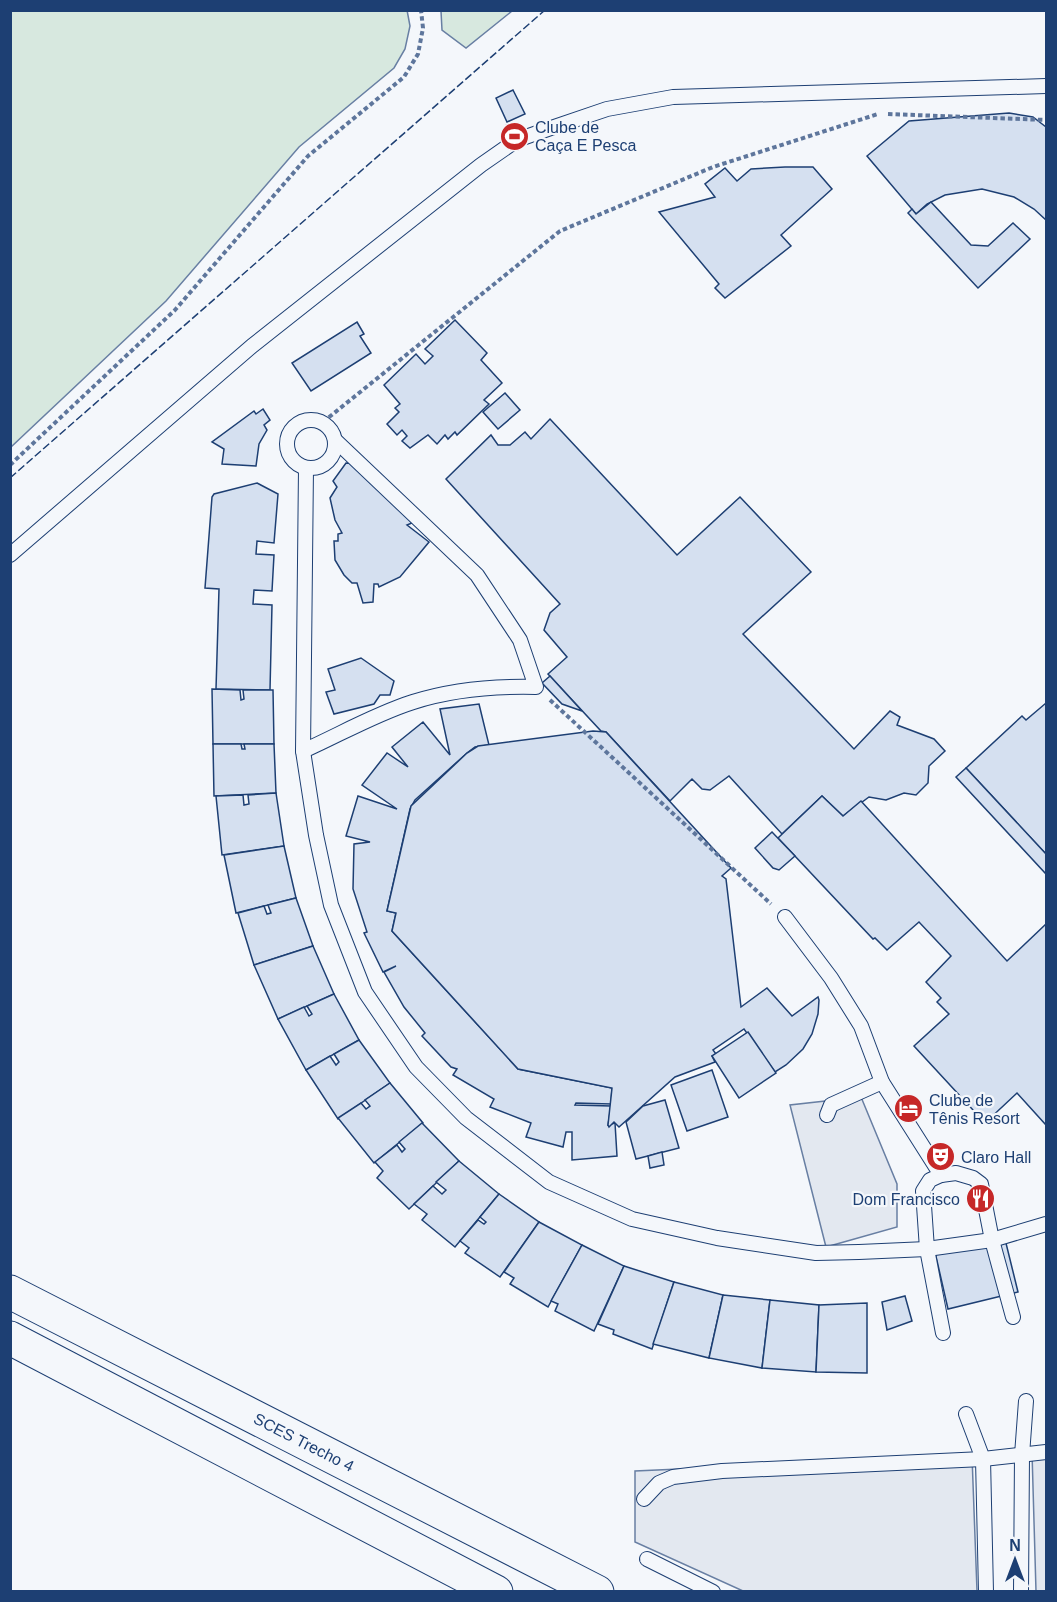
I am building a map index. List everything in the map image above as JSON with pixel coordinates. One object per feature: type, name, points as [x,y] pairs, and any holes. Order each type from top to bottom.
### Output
[{"type":"street","name":"SCES Trecho 4","points":[[10,1292],[597,1592]]},
{"type":"street","points":[[10,1338],[496,1592]]},
{"type":"lane","points":[[10,555],[252,346],[481,165],[517,140],[607,109],[673,97],[1047,86]]},
{"type":"lane","points":[[303,751],[411,703],[450,693],[495,686],[536,687],[520,640],[477,575],[336,441],[332,430],[323,422],[311,419],[300,423],[290,430],[287,442],[288,453],[295,463],[306,468],[321,467],[333,456],[336,441]]},
{"type":"lane","points":[[306,468],[303,751],[316,835],[331,905],[365,992],[416,1067],[466,1118],[549,1182],[632,1219],[717,1238],[816,1253],[927,1249],[992,1240],[1047,1224]]},
{"type":"lane","points":[[785,917],[831,978],[861,1026],[882,1082],[941,1175]]},
{"type":"lane","points":[[826,1115],[831,1105],[882,1082]]},
{"type":"lane","points":[[943,1333],[927,1249],[923,1191],[930,1180],[941,1175],[956,1173],[973,1178],[981,1184],[992,1240],[1013,1317]]},
{"type":"lane","points":[[1021,1592],[1022,1455],[1026,1401]]},
{"type":"lane","points":[[966,1414],[983,1459],[986,1592]]},
{"type":"lane","points":[[644,1498],[659,1483],[673,1477],[722,1471],[983,1459],[1047,1452]]},
{"type":"lane","points":[[647,1559],[713,1592]]},
{"type":"path","points":[[10,465],[175,310],[308,156],[404,77],[418,54],[423,28],[421,10]]},
{"type":"path","points":[[323,422],[560,231],[713,167],[879,114],[1047,120]]},
{"type":"path","points":[[536,687],[785,917]]},
{"type":"shaded area","points":[[11,10],[407,10],[410,26],[405,49],[394,68],[299,147],[166,301],[11,447]]},
{"type":"shaded area","points":[[441,10],[512,11],[466,48],[442,30]]},
{"type":"shaded area","points":[[861,1097],[897,1184],[897,1227],[826,1247],[790,1105]]},
{"type":"shaded area","points":[[1046,1451],[1046,1591],[1036,1591],[1032,1452]]},
{"type":"shaded area","points":[[972,1456],[977,1591],[743,1591],[635,1542],[635,1471]]},
{"type":"building","points":[[513,90],[525,114],[507,122],[496,98]]},
{"type":"building","points":[[1009,113],[1033,117],[1046,127],[1046,220],[1034,209],[1014,197],[982,189],[945,195],[927,204],[916,214],[867,156],[909,121]]},
{"type":"building","points":[[813,167],[832,189],[781,235],[791,246],[725,298],[715,288],[719,284],[659,212],[715,197],[705,184],[725,168],[737,181],[751,169]]},
{"type":"building","points":[[931,202],[971,245],[988,246],[1013,223],[1030,239],[978,288],[908,213],[912,209],[916,214]]},
{"type":"building","points":[[455,320],[487,353],[481,360],[502,383],[484,400],[489,404],[457,435],[455,432],[448,439],[445,435],[437,444],[428,435],[410,448],[402,441],[407,436],[402,430],[397,435],[387,424],[399,412],[395,408],[400,404],[384,385],[416,354],[425,364],[433,356],[425,349]]},
{"type":"building","points":[[357,322],[364,334],[360,336],[371,353],[311,391],[292,363]]},
{"type":"building","points":[[505,393],[520,410],[498,429],[483,412]]},
{"type":"building","points":[[263,409],[270,420],[264,425],[267,430],[259,444],[256,466],[222,464],[224,449],[212,442],[254,411],[256,414]]},
{"type":"building","points":[[550,419],[677,555],[740,497],[811,572],[743,634],[854,749],[890,711],[900,717],[897,725],[934,739],[945,751],[929,766],[928,783],[916,795],[904,793],[886,800],[869,797],[843,816],[822,796],[782,834],[729,776],[710,790],[702,789],[692,779],[670,801],[548,674],[567,657],[544,630],[550,613],[560,604],[446,479],[491,435],[498,445],[510,445],[525,432],[531,439]]},
{"type":"building","points":[[346,463],[369,464],[412,523],[407,525],[429,542],[400,577],[379,587],[378,584],[374,584],[373,602],[363,603],[357,583],[352,583],[344,575],[335,560],[334,541],[338,541],[338,534],[342,533],[335,520],[330,498],[337,487],[333,481]]},
{"type":"building","points":[[257,483],[278,494],[274,543],[257,541],[256,554],[274,555],[272,591],[254,590],[253,604],[272,605],[270,690],[216,689],[219,589],[205,588],[212,497],[214,494]]},
{"type":"building","points":[[361,658],[394,681],[390,695],[380,695],[374,704],[334,714],[326,692],[335,690],[328,669]]},
{"type":"building","points":[[550,676],[582,711],[562,704],[542,683]]},
{"type":"building","points":[[212,689],[240,690],[241,700],[244,699],[243,690],[273,690],[274,744],[213,744]]},
{"type":"building","points":[[1046,703],[1046,854],[966,768],[1022,716],[1026,720]]},
{"type":"building","points":[[479,704],[489,745],[475,747],[467,753],[415,800],[410,809],[387,911],[396,913],[392,931],[518,1069],[612,1088],[611,1104],[576,1103],[575,1105],[611,1106],[608,1125],[615,1123],[617,1156],[572,1160],[572,1132],[566,1132],[563,1147],[526,1137],[531,1123],[490,1107],[494,1099],[453,1075],[457,1069],[451,1067],[422,1036],[425,1033],[404,1007],[384,972],[396,966],[383,972],[364,933],[367,932],[353,889],[354,844],[370,842],[346,836],[358,796],[397,809],[362,785],[387,753],[408,767],[392,747],[423,722],[450,755],[440,709]]},
{"type":"building","points":[[593,731],[606,732],[731,868],[722,876],[726,879],[741,1007],[767,988],[792,1016],[818,997],[819,1000],[818,1014],[812,1034],[803,1049],[775,1072],[744,1029],[713,1050],[716,1054],[712,1056],[715,1062],[675,1077],[619,1127],[614,1122],[609,1127],[608,1125],[612,1088],[518,1069],[392,931],[396,913],[387,911],[411,806],[467,753],[478,746]]},
{"type":"building","points":[[213,744],[241,744],[242,749],[245,749],[244,744],[274,744],[276,793],[214,796]]},
{"type":"building","points":[[966,768],[1046,854],[1046,874],[956,777]]},
{"type":"building","points":[[276,793],[284,846],[222,855],[216,796],[243,795],[244,805],[249,804],[248,795]]},
{"type":"building","points":[[822,796],[843,816],[861,801],[1007,961],[1046,924],[1046,1125],[1017,1093],[985,1123],[914,1046],[949,1014],[937,1002],[941,998],[926,982],[951,956],[919,922],[887,950],[875,938],[873,939],[778,838]]},
{"type":"building","points":[[772,832],[795,856],[779,870],[773,868],[755,848]]},
{"type":"building","points":[[284,846],[296,898],[236,913],[224,855]]},
{"type":"building","points":[[296,898],[313,946],[254,965],[238,913],[264,906],[267,914],[271,913],[268,905]]},
{"type":"building","points":[[313,946],[334,994],[278,1019],[254,965]]},
{"type":"building","points":[[334,994],[359,1040],[306,1070],[278,1019],[304,1007],[309,1016],[312,1014],[307,1006]]},
{"type":"building","points":[[748,1032],[776,1073],[739,1098],[712,1056]]},
{"type":"building","points":[[359,1040],[390,1083],[338,1119],[306,1070],[330,1056],[336,1065],[339,1062],[334,1054]]},
{"type":"building","points":[[712,1070],[728,1117],[687,1131],[671,1085]]},
{"type":"building","points":[[390,1083],[423,1123],[374,1163],[338,1118],[361,1103],[366,1109],[370,1106],[365,1100]]},
{"type":"building","points":[[665,1100],[679,1148],[636,1159],[626,1122],[643,1106]]},
{"type":"building","points":[[422,1123],[459,1161],[409,1209],[377,1178],[383,1171],[375,1162],[397,1145],[402,1152],[405,1149],[399,1142]]},
{"type":"building","points":[[662,1152],[664,1165],[650,1168],[648,1156]]},
{"type":"building","points":[[459,1161],[499,1194],[455,1247],[422,1220],[427,1214],[414,1204],[433,1186],[442,1194],[446,1190],[436,1182]]},
{"type":"building","points":[[499,1194],[539,1222],[500,1277],[465,1253],[469,1248],[460,1241],[478,1220],[484,1224],[486,1222],[480,1217]]},
{"type":"building","points":[[539,1222],[582,1245],[548,1307],[510,1284],[514,1278],[504,1272]]},
{"type":"building","points":[[1004,1235],[1018,1292],[948,1309],[935,1252]]},
{"type":"building","points":[[582,1245],[624,1266],[594,1331],[555,1311],[558,1304],[551,1301]]},
{"type":"building","points":[[624,1266],[674,1282],[652,1349],[613,1334],[614,1330],[598,1324]]},
{"type":"building","points":[[674,1282],[723,1295],[709,1358],[653,1344]]},
{"type":"building","points":[[723,1295],[770,1300],[762,1368],[709,1358]]},
{"type":"building","points":[[905,1296],[912,1321],[887,1330],[882,1302]]},
{"type":"building","points":[[770,1300],[819,1305],[816,1372],[762,1368]]},
{"type":"building","points":[[867,1303],[867,1373],[816,1372],[819,1305]]},
{"type":"fence","points":[[10,478],[545,10]]},
{"type":"place","name":"Clube de Caça E Pesca","points":[[514,136]]},
{"type":"place","name":"Clube de Tênis Resort","points":[[908,1109]]},
{"type":"place","name":"Claro Hall","points":[[940,1157]]},
{"type":"place","name":"Dom Francisco","points":[[981,1199]]}]
